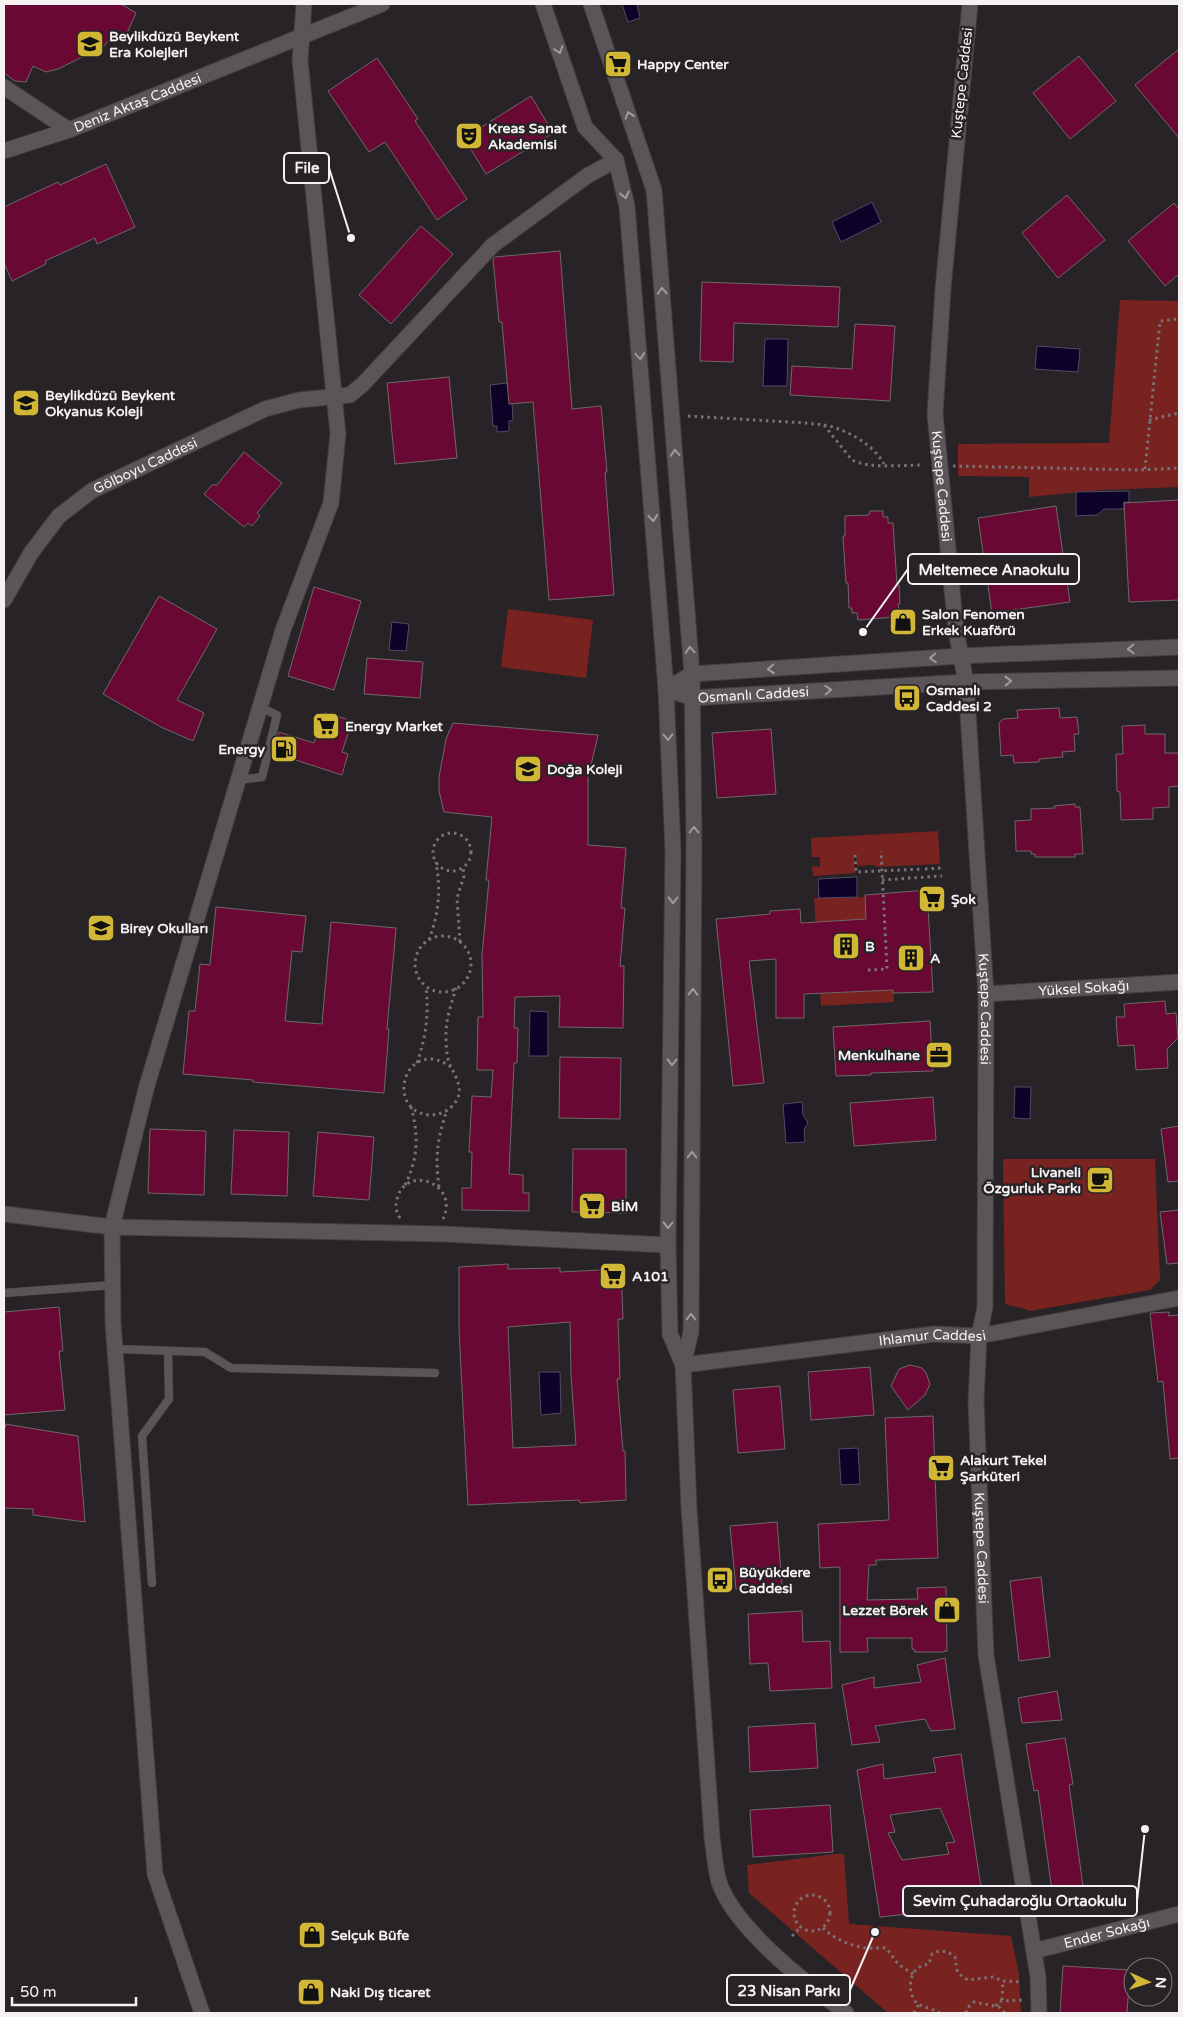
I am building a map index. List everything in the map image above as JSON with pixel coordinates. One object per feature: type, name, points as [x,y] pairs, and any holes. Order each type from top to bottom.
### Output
[{"type":"street","points":[[202,2013],[155,1874],[116,1349],[112,1227],[146,1089],[283,630],[331,503],[338,434],[300,60],[304,4]]},
{"type":"street","name":"Deniz Aktaş Caddesi","points":[[4,151],[69,130],[382,4]]},
{"type":"street","points":[[543,4],[585,127],[616,160],[628,206],[666,689],[673,851],[668,1245],[670,1334],[683,1365]]},
{"type":"street","points":[[591,4],[654,190],[692,674],[694,842],[691,1332],[683,1365],[689,1508],[711,1827],[719,1882],[731,1907],[766,1947],[811,1987],[846,2013]]},
{"type":"street","name":"Kuştepe Caddesi","points":[[970,4],[944,269],[935,414],[960,656],[966,682],[986,994],[985,1307],[979,1336],[976,1402],[986,1655],[1038,1977],[1039,2013]]},
{"type":"street","points":[[4,87],[69,130]]},
{"type":"street","name":"Gölboyu Caddesi","points":[[4,600],[31,553],[59,516],[93,490],[265,409],[300,400],[350,395],[363,384],[493,245],[587,176],[640,147]]},
{"type":"street","name":"Osmanlı Caddesi","points":[[666,689],[692,674],[960,656],[1179,647]]},
{"type":"street","name":"Osmanlı Caddesi","points":[[666,689],[692,698],[966,682],[1179,678]]},
{"type":"street","name":"Yüksel Sokağı","points":[[986,994],[1179,982]]},
{"type":"street","points":[[4,1214],[112,1227],[443,1234],[668,1245],[692,1244]]},
{"type":"street","name":"Ihlamur Caddesi","points":[[683,1365],[934,1334],[979,1336],[1179,1298]]},
{"type":"street","name":"Ender Sokağı","points":[[1034,1951],[1179,1914]]},
{"type":"lane","points":[[239,780],[262,776],[277,715],[260,707]]},
{"type":"lane","points":[[4,1293],[113,1285]]},
{"type":"lane","points":[[116,1349],[205,1352],[231,1368],[435,1373]]},
{"type":"lane","points":[[152,1584],[142,1436],[168,1399],[168,1351]]},
{"type":"path","points":[[1144,470],[1160,321],[1179,319]]},
{"type":"path","points":[[1149,420],[1179,413]]},
{"type":"path","points":[[688,416],[805,422],[837,427],[875,450],[884,464]]},
{"type":"path","points":[[824,425],[852,460],[868,465],[921,465]]},
{"type":"path","points":[[953,466],[1144,470],[1179,468]]},
{"type":"path","points":[[455,833],[466,839],[471,850],[468,862],[458,870],[445,869],[436,861],[433,855],[435,843],[444,835],[455,833]]},
{"type":"path","points":[[868,970],[887,969],[887,924],[880,851]]},
{"type":"path","points":[[855,855],[856,872],[941,868]]},
{"type":"path","points":[[429,940],[446,936],[460,942],[468,952],[470,970],[467,978],[456,988],[444,992],[434,991],[420,980],[416,971],[417,953],[429,940],[438,913],[436,861]]},
{"type":"path","points":[[460,942],[458,898],[464,876],[463,866]]},
{"type":"path","points":[[882,880],[942,876]]},
{"type":"path","points":[[417,1063],[426,1033],[428,1015],[426,986]]},
{"type":"path","points":[[451,1067],[446,1031],[456,988]]},
{"type":"path","points":[[399,1233],[400,1218],[396,1208],[400,1192],[405,1186],[413,1168],[417,1141],[411,1106],[404,1095],[403,1086],[410,1069],[425,1059],[443,1061],[451,1067],[459,1083],[459,1092],[456,1101],[447,1110],[433,1115],[424,1114],[411,1106]]},
{"type":"path","points":[[443,1234],[443,1219],[446,1207],[445,1199],[439,1188],[437,1148],[447,1110]]},
{"type":"path","points":[[405,1186],[421,1180],[429,1181],[439,1188]]},
{"type":"path","points":[[811,1895],[820,1896],[827,1902],[830,1910],[829,1920],[823,1928],[814,1931],[804,1930],[801,1927],[797,1923],[794,1913],[796,1904],[802,1898],[811,1895]]},
{"type":"path","points":[[792,1936],[801,1927]]},
{"type":"path","points":[[823,1928],[830,1935],[855,1946],[886,1948],[898,1964],[913,1974]]},
{"type":"path","points":[[940,2013],[919,2004],[912,1998],[911,1992],[913,1974],[920,1966],[929,1964],[932,1954],[944,1951],[955,1956],[957,1972],[968,1980],[985,1976],[1003,1981],[1022,1982]]},
{"type":"path","points":[[1002,2000],[1003,1981]]},
{"type":"path","points":[[996,2006],[1002,2000],[1023,2000]]},
{"type":"path","points":[[966,2013],[967,2008],[974,2002],[996,2006],[1005,2013]]},
{"type":"path","points":[[914,2013],[919,2004]]},
{"type":"shaded area","points":[[622,4],[637,4],[640,18],[628,22]]},
{"type":"shaded area","points":[[872,202],[881,222],[841,242],[832,222]]},
{"type":"shaded area","points":[[1120,300],[1179,301],[1179,487],[1102,490],[1029,497],[1029,477],[958,476],[958,444],[1109,443]]},
{"type":"shaded area","points":[[765,339],[788,339],[787,386],[763,386]]},
{"type":"shaded area","points":[[1037,346],[1080,349],[1078,372],[1035,369]]},
{"type":"shaded area","points":[[507,383],[512,404],[513,420],[509,421],[509,431],[497,432],[497,426],[493,426],[490,385]]},
{"type":"shaded area","points":[[1129,491],[1129,502],[1124,502],[1124,509],[1104,509],[1097,515],[1076,516],[1076,492]]},
{"type":"shaded area","points":[[508,609],[593,620],[586,678],[501,667]]},
{"type":"shaded area","points":[[392,622],[409,624],[406,651],[389,650]]},
{"type":"shaded area","points":[[938,831],[940,864],[857,866],[856,855],[854,855],[855,873],[813,876],[812,866],[820,867],[820,857],[812,857],[811,838]]},
{"type":"shaded area","points":[[857,877],[857,897],[819,898],[818,879]]},
{"type":"shaded area","points":[[866,897],[889,924],[894,1002],[821,1006],[814,898]],"holes":[[[824,922],[868,970],[869,991],[828,993]]]},
{"type":"shaded area","points":[[530,1011],[548,1012],[548,1056],[529,1056]]},
{"type":"shaded area","points":[[1015,1087],[1031,1087],[1030,1119],[1014,1118]]},
{"type":"shaded area","points":[[802,1102],[803,1115],[808,1123],[804,1129],[805,1142],[786,1143],[783,1104]]},
{"type":"shaded area","points":[[1003,1159],[1155,1159],[1160,1280],[1150,1290],[1029,1311],[1005,1303]]},
{"type":"shaded area","points":[[539,1372],[560,1372],[561,1413],[541,1415]]},
{"type":"shaded area","points":[[858,1448],[860,1484],[841,1485],[839,1449]]},
{"type":"shaded area","points":[[844,1854],[849,1924],[1011,1936],[1019,1974],[1021,2013],[888,2013],[749,1893],[747,1865]]},
{"type":"building","points":[[4,4],[121,4],[136,13],[126,35],[108,41],[104,46],[58,69],[46,72],[33,66],[26,82],[15,81],[4,73]]},
{"type":"building","points":[[1179,49],[1179,138],[1135,85]]},
{"type":"building","points":[[1079,56],[1116,101],[1070,139],[1033,93]]},
{"type":"building","points":[[377,58],[418,119],[415,121],[467,199],[437,220],[385,142],[369,152],[328,91]]},
{"type":"building","points":[[531,96],[553,133],[486,174],[464,138]]},
{"type":"building","points":[[106,164],[135,227],[97,244],[95,238],[45,261],[46,264],[12,281],[4,263],[4,207],[58,182],[60,185]]},
{"type":"building","points":[[1067,195],[1105,240],[1058,278],[1022,233]]},
{"type":"building","points":[[1174,203],[1179,209],[1179,274],[1165,286],[1128,241]]},
{"type":"building","points":[[421,226],[453,254],[391,324],[359,295]]},
{"type":"building","points":[[560,251],[572,409],[601,406],[614,595],[549,600],[533,402],[509,404],[502,322],[499,322],[493,259],[495,257]]},
{"type":"building","points":[[702,282],[840,287],[838,327],[734,323],[733,362],[700,361]]},
{"type":"building","points":[[855,324],[895,326],[890,401],[790,395],[792,366],[852,369]]},
{"type":"building","points":[[449,377],[457,458],[395,464],[387,383]]},
{"type":"building","points":[[244,452],[282,483],[257,513],[260,516],[252,526],[248,523],[244,527],[204,494],[212,485],[217,485]]},
{"type":"building","points":[[1179,500],[1179,600],[1129,602],[1124,503]]},
{"type":"building","points":[[1056,506],[1070,602],[992,613],[978,518]]},
{"type":"building","points":[[870,511],[883,511],[883,517],[888,517],[888,523],[893,523],[900,604],[898,604],[899,610],[895,610],[895,617],[858,620],[857,613],[852,613],[852,608],[849,608],[843,536],[845,536],[845,516],[869,515]]},
{"type":"building","points":[[314,587],[361,601],[334,690],[288,676]]},
{"type":"building","points":[[159,596],[217,629],[177,700],[204,713],[193,741],[161,727],[103,694]]},
{"type":"building","points":[[367,658],[423,662],[420,698],[364,694]]},
{"type":"building","points":[[1059,708],[1060,718],[1077,717],[1079,734],[1074,734],[1075,751],[1062,752],[1063,757],[1039,759],[1039,762],[1014,763],[1013,755],[1001,756],[999,723],[1003,719],[1018,718],[1017,710]]},
{"type":"building","points":[[324,712],[352,721],[342,752],[348,754],[342,775],[274,753],[279,732],[314,743]]},
{"type":"building","points":[[453,723],[598,735],[588,778],[588,845],[626,848],[621,908],[625,908],[620,966],[624,966],[623,1028],[559,1027],[560,996],[515,997],[514,1028],[518,1028],[517,1063],[514,1063],[509,1174],[523,1175],[523,1193],[529,1193],[529,1211],[462,1210],[462,1188],[471,1188],[472,1152],[469,1152],[472,1096],[491,1097],[493,1070],[477,1070],[478,1017],[483,1017],[482,955],[489,880],[486,880],[492,817],[444,812],[439,791],[439,777],[446,739]]},
{"type":"building","points":[[1145,725],[1145,734],[1165,734],[1165,753],[1179,753],[1179,786],[1169,787],[1169,807],[1153,808],[1153,819],[1121,820],[1120,792],[1117,791],[1116,754],[1123,754],[1122,726]]},
{"type":"building","points":[[771,729],[776,794],[717,798],[712,733]]},
{"type":"building","points":[[1075,804],[1075,807],[1080,807],[1083,854],[1075,854],[1075,857],[1035,857],[1035,854],[1031,854],[1031,851],[1016,851],[1015,821],[1031,820],[1031,809],[1055,808],[1054,806]]},
{"type":"building","points":[[927,890],[933,992],[893,993],[893,990],[804,994],[804,1018],[776,1018],[776,959],[749,961],[764,1083],[733,1086],[716,919],[770,914],[770,911],[800,909],[801,923],[866,919],[865,895]]},
{"type":"building","points":[[216,907],[306,916],[302,952],[292,951],[285,1021],[322,1024],[331,922],[396,928],[387,1029],[389,1029],[384,1093],[183,1074],[189,1011],[195,1011],[200,964],[210,965]]},
{"type":"building","points":[[1165,1001],[1166,1014],[1176,1013],[1178,1038],[1167,1049],[1168,1068],[1136,1070],[1134,1045],[1118,1046],[1116,1017],[1125,1017],[1124,1004]]},
{"type":"building","points":[[930,1021],[933,1071],[836,1076],[833,1027]]},
{"type":"building","points":[[560,1057],[621,1058],[620,1119],[559,1118]]},
{"type":"building","points":[[933,1097],[936,1140],[854,1146],[850,1103]]},
{"type":"building","points":[[1179,1126],[1179,1181],[1168,1182],[1161,1129]]},
{"type":"building","points":[[150,1129],[206,1131],[204,1195],[148,1193]]},
{"type":"building","points":[[234,1130],[289,1132],[287,1196],[231,1194]]},
{"type":"building","points":[[318,1132],[374,1137],[369,1200],[313,1196]]},
{"type":"building","points":[[573,1149],[626,1149],[626,1213],[572,1212]]},
{"type":"building","points":[[1179,1210],[1179,1263],[1167,1264],[1160,1212]]},
{"type":"building","points":[[508,1264],[508,1269],[560,1268],[560,1272],[621,1269],[623,1319],[618,1319],[620,1379],[617,1379],[623,1451],[625,1451],[626,1500],[580,1503],[579,1500],[468,1505],[459,1329],[459,1267]],"holes":[[[570,1322],[571,1375],[576,1445],[513,1448],[508,1327]]]},
{"type":"building","points":[[59,1307],[63,1351],[59,1351],[65,1410],[4,1415],[4,1312]]},
{"type":"building","points":[[1169,1312],[1169,1316],[1179,1315],[1179,1458],[1170,1459],[1163,1381],[1158,1382],[1150,1313]]},
{"type":"building","points":[[910,1365],[922,1368],[930,1384],[925,1395],[908,1410],[891,1386],[899,1369]]},
{"type":"building","points":[[870,1367],[874,1415],[811,1420],[808,1372]]},
{"type":"building","points":[[780,1386],[785,1449],[738,1453],[733,1390]]},
{"type":"building","points":[[933,1416],[938,1558],[876,1560],[876,1565],[869,1565],[867,1600],[918,1599],[917,1588],[946,1587],[947,1651],[915,1652],[912,1649],[912,1638],[867,1638],[868,1652],[840,1652],[840,1567],[820,1568],[818,1524],[889,1520],[885,1418]]},
{"type":"building","points":[[5,1424],[78,1436],[85,1522],[33,1515],[33,1509],[4,1508]]},
{"type":"building","points":[[777,1522],[782,1585],[736,1589],[730,1526]]},
{"type":"building","points":[[1041,1577],[1050,1657],[1019,1661],[1010,1581]]},
{"type":"building","points":[[802,1611],[803,1642],[830,1641],[832,1688],[770,1691],[768,1663],[750,1664],[748,1614]]},
{"type":"building","points":[[945,1658],[955,1729],[931,1731],[925,1719],[875,1726],[880,1742],[852,1745],[842,1685],[874,1677],[874,1688],[921,1682],[917,1665]]},
{"type":"building","points":[[1057,1691],[1062,1720],[1022,1723],[1018,1698]]},
{"type":"building","points":[[815,1723],[818,1768],[750,1772],[748,1727]]},
{"type":"building","points":[[1065,1738],[1073,1784],[1069,1785],[1084,1893],[1053,1898],[1038,1790],[1034,1791],[1026,1744]]},
{"type":"building","points":[[961,1754],[983,1901],[959,1903],[953,1891],[903,1898],[908,1914],[880,1917],[857,1770],[883,1764],[884,1779],[936,1772],[933,1758]],"holes":[[[940,1808],[955,1842],[946,1843],[949,1854],[902,1860],[888,1833],[895,1832],[890,1815]]]},
{"type":"building","points":[[830,1805],[833,1852],[753,1857],[750,1810]]},
{"type":"building","points":[[1063,1966],[1123,1970],[1123,2007],[1127,2007],[1127,2013],[1060,2013]]},
{"type":"place","name":"Beylikdüzü Beykent Era Kolejleri","points":[[90,44]]},
{"type":"place","name":"Happy Center","points":[[618,64]]},
{"type":"place","name":"Kreas Sanat Akademisi","points":[[469,136]]},
{"type":"place","name":"File","points":[[351,238]]},
{"type":"place","name":"Beylikdüzü Beykent Okyanus Koleji","points":[[26,403]]},
{"type":"place","name":"Salon Fenomen Erkek Kuaförü","points":[[903,622]]},
{"type":"place","name":"Meltemece Anaokulu","points":[[863,632]]},
{"type":"place","name":"Osmanlı Caddesi 2","points":[[907,698]]},
{"type":"place","name":"Energy Market","points":[[326,726]]},
{"type":"place","name":"Energy","points":[[284,749]]},
{"type":"place","name":"Doğa Koleji","points":[[528,769]]},
{"type":"place","name":"Şok","points":[[932,899]]},
{"type":"place","name":"Birey Okulları","points":[[101,928]]},
{"type":"place","name":"B","points":[[846,946]]},
{"type":"place","name":"A","points":[[911,958]]},
{"type":"place","name":"Menkulhane","points":[[939,1055]]},
{"type":"place","name":"Livaneli Özgurluk Parkı","points":[[1100,1180]]},
{"type":"place","name":"BİM","points":[[592,1206]]},
{"type":"place","name":"A101","points":[[613,1276]]},
{"type":"place","name":"Alakurt Tekel Şarküteri","points":[[941,1468]]},
{"type":"place","name":"Büyükdere Caddesi","points":[[720,1580]]},
{"type":"place","name":"Lezzet Börek","points":[[947,1610]]},
{"type":"place","name":"Sevim Çuhadaroğlu Ortaokulu","points":[[1145,1829]]},
{"type":"place","name":"23 Nisan Parkı","points":[[875,1932]]},
{"type":"place","name":"Selçuk Büfe","points":[[312,1935]]},
{"type":"place","name":"Naki Dış ticaret","points":[[311,1992]]}]
